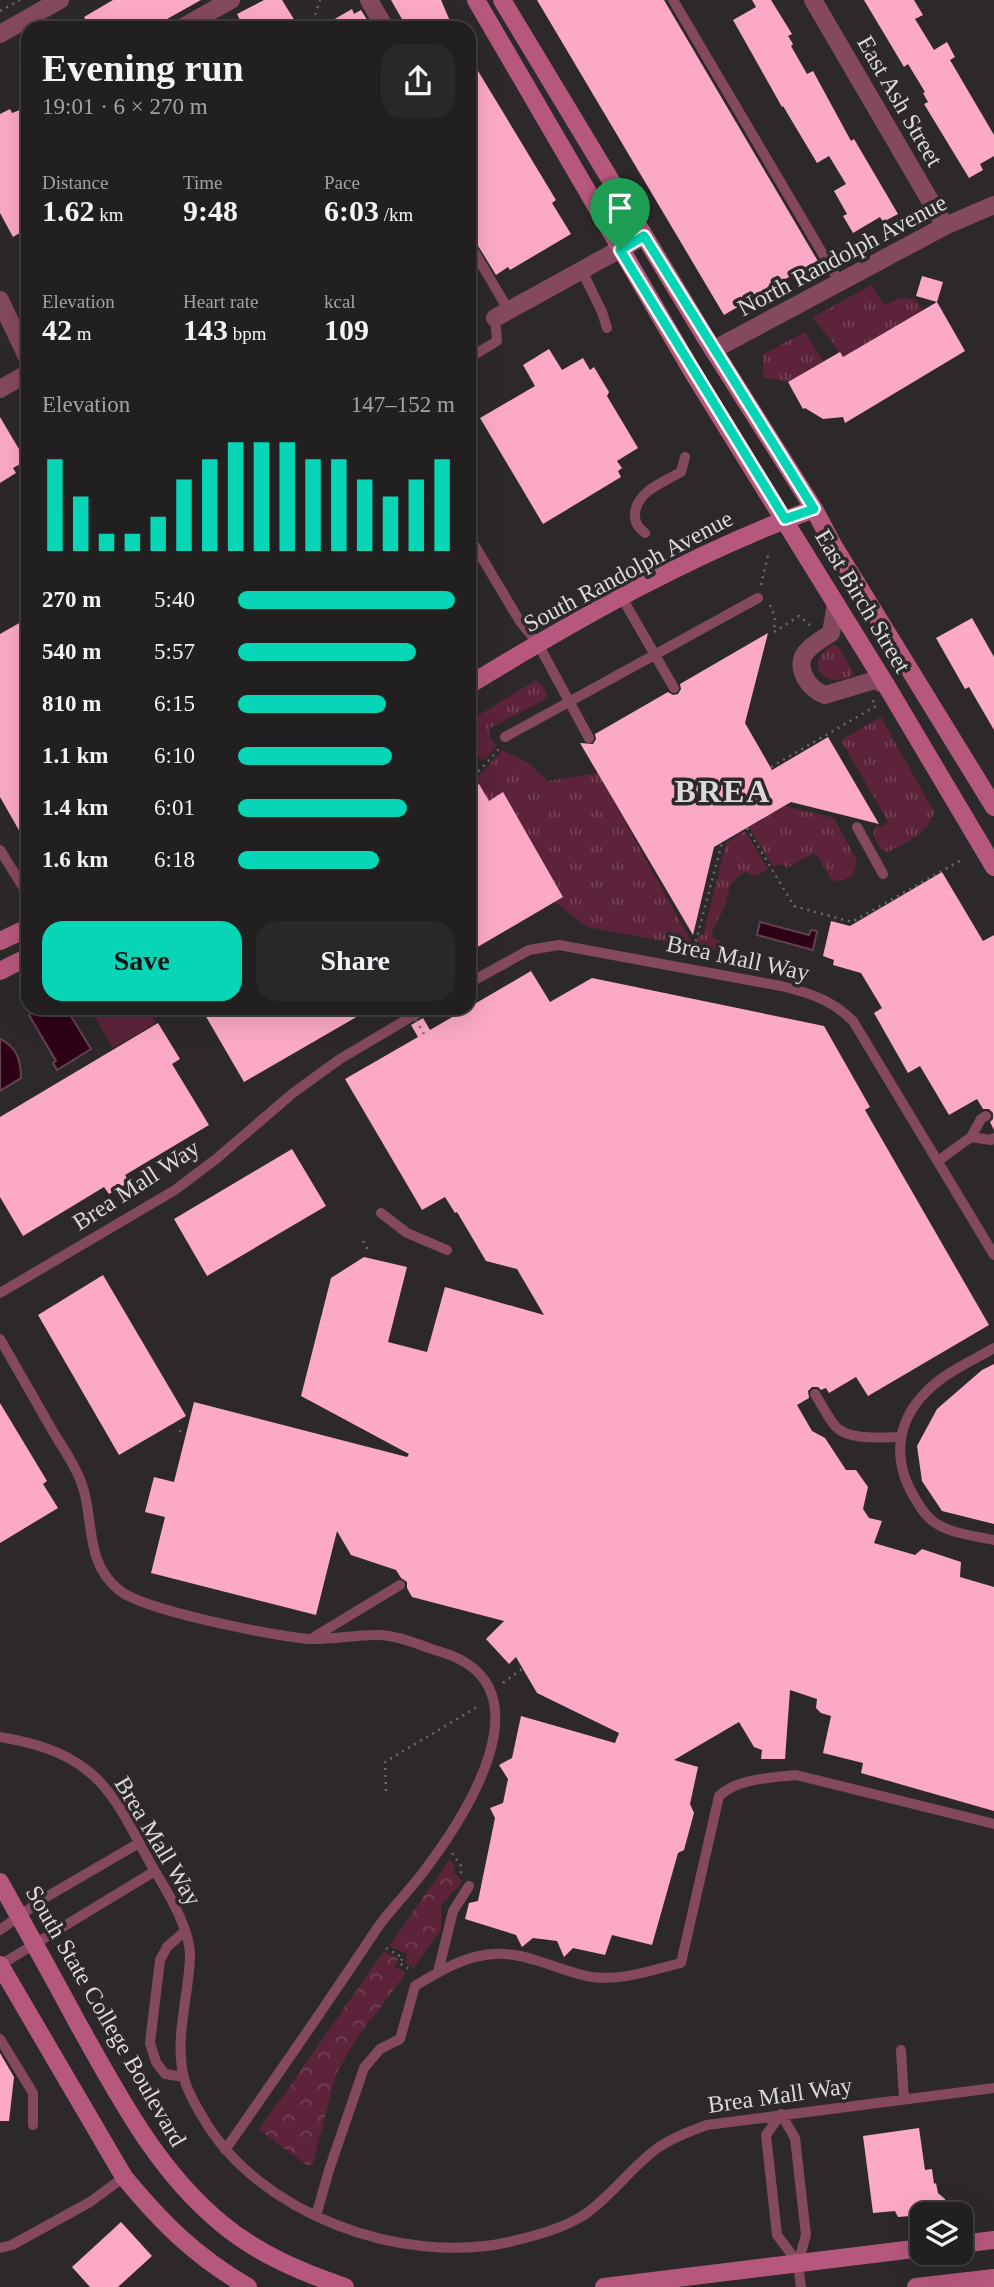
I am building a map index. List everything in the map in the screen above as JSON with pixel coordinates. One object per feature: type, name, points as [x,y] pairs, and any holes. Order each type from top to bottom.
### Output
[{"type":"street","points":[[37,21],[60,0]]},
{"type":"street","points":[[194,21],[231,0]]},
{"type":"street","points":[[369,0],[381,21]]},
{"type":"street","name":"East Birch Street","points":[[476,0],[620,250],[994,867]]},
{"type":"street","name":"East Birch Street","points":[[502,0],[994,807]]},
{"type":"street","name":"East Ash Street","points":[[813,0],[945,226]]},
{"type":"street","points":[[0,34],[21,27]]},
{"type":"street","name":"North Randolph Avenue","points":[[713,350],[945,226],[994,205]]},
{"type":"street","points":[[502,314],[644,236]]},
{"type":"street","points":[[0,300],[21,344]]},
{"type":"street","points":[[0,389],[21,377]]},
{"type":"street","name":"South Randolph Avenue","points":[[476,681],[621,596],[785,519],[814,509]]},
{"type":"street","points":[[836,604],[831,633],[802,657],[803,674],[809,685],[825,695],[875,680],[886,685]]},
{"type":"street","points":[[0,942],[21,932]]},
{"type":"street","points":[[0,971],[21,960]]},
{"type":"street","name":"South State College Boulevard","points":[[0,1882],[131,2117],[156,2155],[184,2188],[223,2225],[270,2257],[345,2287]]},
{"type":"street","points":[[0,1965],[124,2177],[147,2205],[189,2247],[248,2287]]},
{"type":"street","points":[[973,2243],[994,2240]]},
{"type":"street","points":[[604,2287],[910,2249]]},
{"type":"street","points":[[916,2287],[994,2278]]},
{"type":"lane","points":[[673,0],[840,283]]},
{"type":"lane","points":[[476,258],[502,314],[496,341],[476,354]]},
{"type":"lane","points":[[582,271],[607,328]]},
{"type":"lane","points":[[645,533],[639,529],[635,519],[636,508],[642,497],[681,472],[685,457]]},
{"type":"lane","points":[[476,548],[519,620],[538,644],[589,738]]},
{"type":"lane","points":[[621,596],[674,688]]},
{"type":"lane","points":[[505,737],[758,598]]},
{"type":"lane","points":[[857,827],[883,874]]},
{"type":"lane","points":[[0,849],[21,884]]},
{"type":"lane","name":"Brea Mall Way","points":[[476,979],[529,950],[559,945],[811,993],[841,1009],[853,1021],[994,1255]]},
{"type":"lane","name":"Brea Mall Way","points":[[0,1293],[174,1190],[216,1159],[293,1093],[340,1059],[414,1015]]},
{"type":"lane","points":[[938,1161],[971,1137],[981,1119],[986,1116]]},
{"type":"lane","points":[[971,1137],[991,1140],[994,1138]]},
{"type":"lane","points":[[381,1213],[407,1233],[447,1250]]},
{"type":"lane","points":[[0,1339],[82,1483],[96,1561],[111,1583],[127,1596],[250,1630],[310,1639],[380,1634],[451,1655],[478,1672],[486,1682],[495,1704],[496,1726],[477,1790],[422,1874],[384,1920],[225,2150]]},
{"type":"lane","points":[[994,1348],[926,1391],[908,1418],[901,1437],[899,1456],[902,1472],[922,1510],[935,1523],[949,1530],[994,1540]]},
{"type":"lane","points":[[815,1394],[838,1429],[844,1433],[901,1437]]},
{"type":"lane","points":[[310,1639],[400,1586]]},
{"type":"lane","name":"Brea Mall Way","points":[[0,1737],[51,1749],[89,1772],[115,1802],[177,1910],[190,1954],[180,2030],[184,2077],[209,2130],[225,2150],[263,2185],[316,2216],[352,2231],[386,2241],[468,2248],[508,2242],[537,2235],[583,2215],[621,2184],[658,2148],[687,2132],[707,2125],[994,2088]]},
{"type":"lane","points":[[316,2216],[364,2068],[380,2049],[401,2039],[415,1986],[438,1972],[485,1953],[532,1958],[589,1977],[609,1978],[681,1963],[719,1796],[726,1789],[796,1775],[994,1824]]},
{"type":"lane","points":[[0,1930],[139,1843]]},
{"type":"lane","points":[[0,1965],[155,1871]]},
{"type":"lane","points":[[438,1972],[453,1911],[469,1886]]},
{"type":"lane","points":[[184,2077],[165,2074],[156,2062],[150,2043],[160,1960],[167,1947],[185,1931]]},
{"type":"lane","points":[[0,2039],[33,2093],[33,2125]]},
{"type":"lane","points":[[901,2050],[904,2099]]},
{"type":"lane","points":[[798,2263],[778,2235],[766,2135],[781,2114],[795,2138],[797,2152],[806,2235],[798,2263],[801,2287]]},
{"type":"lane","points":[[0,2248],[12,2245],[82,2206],[124,2177]]},
{"type":"path","points":[[0,11],[20,0]]},
{"type":"path","points":[[314,21],[320,0]]},
{"type":"path","points":[[768,555],[758,598],[768,602],[775,618],[774,632],[799,616],[813,629]]},
{"type":"path","points":[[771,767],[876,706],[868,692]]},
{"type":"path","points":[[476,774],[504,744],[505,737]]},
{"type":"path","points":[[747,828],[794,906],[852,922],[963,859]]},
{"type":"path","points":[[694,948],[722,843]]},
{"type":"path","points":[[413,1015],[424,1034]]},
{"type":"path","points":[[363,1241],[368,1250]]},
{"type":"path","points":[[503,1683],[523,1668]]},
{"type":"path","points":[[386,1791],[385,1762],[479,1706]]},
{"type":"path","points":[[452,1853],[469,1886]]},
{"type":"path","points":[[386,1948],[403,1958],[399,1963],[411,1970]]},
{"type":"green space","points":[[871,285],[884,305],[900,298],[916,299],[922,311],[843,357],[813,317]]},
{"type":"green space","points":[[805,332],[823,361],[788,382],[763,377],[763,354]]},
{"type":"green space","points":[[833,645],[838,646],[853,675],[833,680],[820,672],[819,659]]},
{"type":"green space","points":[[536,680],[544,687],[547,697],[541,702],[490,728],[490,738],[497,746],[483,761],[476,754],[476,717]]},
{"type":"green space","points":[[881,717],[934,812],[922,832],[888,852],[881,850],[873,835],[876,825],[881,827],[888,822],[841,740]]},
{"type":"green space","points":[[502,750],[527,762],[548,781],[598,773],[691,941],[691,946],[587,927],[555,902],[563,896],[503,793],[489,801],[476,788],[476,779]]},
{"type":"green space","points":[[785,806],[834,818],[857,861],[853,875],[832,881],[814,853],[787,868],[783,864],[773,866],[749,827]]},
{"type":"green space","points":[[745,831],[768,869],[756,876],[745,872],[730,886],[725,906],[712,932],[713,938],[722,942],[725,952],[696,946],[699,935],[703,935],[726,843]]},
{"type":"green space","points":[[93,1015],[151,1015],[156,1023],[113,1048]]},
{"type":"green space","points":[[450,1859],[455,1866],[453,1870],[462,1882],[441,1905],[441,1930],[413,1968],[406,1963],[407,1954],[389,1946]]},
{"type":"green space","points":[[384,1951],[398,1959],[395,1967],[406,1973],[355,2041],[336,2074],[313,2163],[308,2166],[259,2130]]},
{"type":"shaded area","points":[[760,922],[809,935],[811,930],[817,931],[813,950],[757,935]]},
{"type":"shaded area","points":[[29,1015],[70,1015],[91,1049],[57,1070],[53,1063],[56,1061]]},
{"type":"shaded area","points":[[0,1039],[17,1055],[21,1078],[0,1091]]},
{"type":"building","points":[[113,0],[201,0],[164,21],[87,21],[84,17]]},
{"type":"building","points":[[264,0],[282,0],[295,21],[240,21],[237,14]]},
{"type":"building","points":[[391,0],[441,0],[450,21],[403,21]]},
{"type":"building","points":[[537,0],[664,0],[819,263],[807,270],[806,267],[724,315]]},
{"type":"building","points":[[752,0],[771,0],[792,34],[788,36],[793,44],[791,46],[807,74],[813,71],[851,141],[854,139],[898,214],[883,222],[880,217],[853,233],[843,216],[847,214],[834,191],[846,184],[829,156],[817,163],[733,20],[756,7]]},
{"type":"building","points":[[864,0],[914,0],[923,15],[915,19],[934,50],[947,42],[955,57],[950,60],[994,135],[994,156],[980,164],[983,170],[969,178],[924,104],[928,102],[923,93],[925,92],[908,64],[904,67]]},
{"type":"building","points":[[352,9],[354,14],[361,10],[368,21],[331,21]]},
{"type":"building","points":[[476,68],[556,200],[552,203],[571,234],[510,270],[508,267],[496,275],[476,242]]},
{"type":"building","points":[[10,109],[12,113],[21,111],[21,232],[13,237],[0,213],[0,114]]},
{"type":"building","points":[[922,276],[943,282],[937,302],[916,296]]},
{"type":"building","points":[[937,302],[965,351],[845,423],[843,417],[823,419],[803,409],[788,382],[840,352],[843,357]]},
{"type":"building","points":[[549,349],[562,370],[583,358],[590,370],[594,367],[609,392],[607,396],[638,448],[617,461],[622,468],[618,471],[621,477],[543,524],[480,418],[535,386],[523,365]]},
{"type":"building","points":[[0,417],[21,453],[21,464],[13,468],[16,473],[0,483]]},
{"type":"building","points":[[972,618],[994,657],[994,730],[969,687],[965,689],[936,638]]},
{"type":"building","points":[[21,622],[21,834],[0,797],[0,634]]},
{"type":"building","points":[[768,633],[745,723],[772,770],[828,737],[879,824],[791,802],[714,847],[693,935],[580,743],[593,744],[595,734],[668,692],[678,694],[680,684]]},
{"type":"building","points":[[479,784],[489,801],[503,792],[563,897],[476,948],[476,786]]},
{"type":"building","points":[[942,872],[983,941],[994,935],[994,1130],[990,1122],[993,1113],[989,1109],[983,1109],[977,1099],[949,1115],[920,1066],[908,1073],[874,1013],[882,1008],[861,973],[833,965],[834,960],[823,956],[831,921],[850,926]]},
{"type":"building","points":[[531,971],[550,1002],[592,978],[824,1026],[870,1107],[865,1110],[989,1325],[868,1396],[856,1377],[829,1393],[826,1388],[821,1390],[812,1387],[808,1391],[809,1398],[797,1405],[812,1431],[825,1438],[846,1470],[856,1470],[868,1487],[863,1509],[869,1518],[882,1521],[874,1543],[915,1555],[922,1549],[961,1562],[960,1577],[994,1587],[994,1811],[861,1773],[863,1763],[823,1753],[831,1716],[816,1708],[817,1699],[790,1690],[785,1759],[761,1759],[762,1750],[754,1747],[739,1722],[674,1760],[698,1767],[690,1804],[694,1813],[684,1850],[678,1853],[652,1945],[612,1935],[605,1955],[573,1948],[564,1957],[557,1941],[533,1938],[522,1947],[516,1935],[465,1919],[469,1903],[478,1901],[495,1818],[490,1808],[503,1803],[508,1779],[499,1765],[512,1758],[521,1716],[615,1743],[619,1733],[537,1693],[516,1657],[509,1664],[486,1639],[504,1621],[412,1597],[407,1582],[396,1570],[351,1555],[337,1531],[316,1615],[151,1573],[165,1517],[145,1512],[154,1477],[174,1482],[194,1402],[407,1457],[409,1454],[301,1396],[331,1278],[364,1257],[407,1267],[388,1342],[427,1352],[445,1287],[544,1315],[517,1269],[486,1261],[445,1197],[422,1210],[345,1079],[418,1037],[411,1025],[423,1018],[430,1030],[456,1015],[476,1015],[476,1003]]},
{"type":"building","points":[[205,1015],[360,1015],[244,1082]]},
{"type":"building","points":[[158,1023],[180,1059],[172,1064],[209,1125],[125,1175],[129,1182],[109,1194],[104,1187],[23,1236],[0,1197],[0,1117]]},
{"type":"building","points":[[292,1149],[326,1206],[207,1276],[174,1219]]},
{"type":"building","points":[[103,1275],[186,1416],[119,1455],[38,1315]]},
{"type":"building","points":[[994,1364],[994,1524],[942,1511],[922,1481],[917,1446],[937,1409],[982,1370]]},
{"type":"building","points":[[0,1403],[47,1481],[43,1484],[58,1508],[0,1543]]},
{"type":"building","points":[[0,2053],[14,2077],[9,2121],[0,2121]]},
{"type":"building","points":[[919,2128],[925,2170],[932,2169],[934,2184],[936,2183],[938,2193],[945,2202],[910,2202],[910,2216],[898,2217],[895,2211],[873,2213],[863,2136]]},
{"type":"building","points":[[121,2222],[152,2256],[118,2287],[90,2287],[72,2267]]},
{"type":"district","name":"BREA","points":[[723,791]]},
{"type":"route","points":[[644,236],[814,509],[785,519],[620,250],[644,236]]}]
